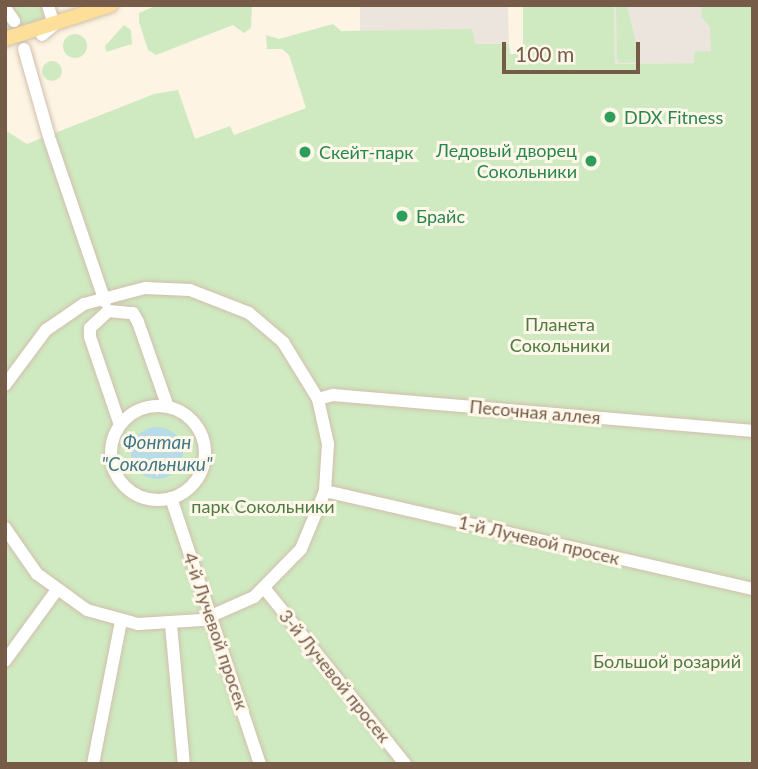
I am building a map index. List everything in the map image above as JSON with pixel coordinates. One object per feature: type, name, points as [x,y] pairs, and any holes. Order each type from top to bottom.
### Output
[{"type":"main road","points":[[16,44],[54,22],[111,5]]},
{"type":"main road","points":[[5,48],[42,35],[80,16]]},
{"type":"street","points":[[42,35],[54,22],[48,5]]},
{"type":"street","points":[[5,8],[14,21]]},
{"type":"street","points":[[16,44],[108,311]]},
{"type":"street","points":[[5,385],[46,330],[103,297],[167,287],[232,304],[284,342],[318,399],[328,444],[325,491],[301,549],[265,589],[211,618],[171,625],[121,621],[87,610],[56,591],[20,555],[5,527]]},
{"type":"street","points":[[120,425],[90,328],[108,311],[133,313],[168,407]]},
{"type":"street","name":"Песочная аллея","points":[[318,399],[333,395],[753,431]]},
{"type":"street","points":[[168,407],[195,424],[205,449],[194,482],[171,498],[146,498],[121,481],[111,451],[120,425],[141,409],[168,407]]},
{"type":"street","name":"1-й Лучевой просек","points":[[325,491],[753,589]]},
{"type":"street","name":"4-й Лучевой просек","points":[[171,498],[260,764]]},
{"type":"street","name":"3-й Лучевой просек","points":[[265,589],[405,764]]},
{"type":"street","points":[[5,662],[56,591]]},
{"type":"street","points":[[93,764],[121,621]]},
{"type":"street","points":[[171,625],[184,764]]},
{"type":"shaded area","points":[[360,5],[508,5],[509,44],[474,44],[471,30],[360,31]]},
{"type":"shaded area","points":[[614,5],[712,5],[713,52],[695,63],[615,64]]},
{"type":"green space","points":[[5,5],[42,5],[46,20],[5,35]]},
{"type":"green space","points":[[252,5],[251,28],[244,33],[233,25],[156,55],[148,50],[139,22],[139,13],[155,6]]},
{"type":"green space","name":"парк Сокольники","points":[[614,5],[615,64],[694,63],[694,52],[711,51],[710,27],[701,17],[702,5],[753,5],[753,764],[5,764],[5,130],[27,144],[154,94],[178,90],[195,139],[230,126],[234,135],[306,108],[289,55],[282,49],[267,49],[266,35],[279,39],[333,24],[341,31],[472,29],[475,44],[509,44],[510,54],[523,54],[523,6]]},
{"type":"green space","points":[[616,5],[627,5],[639,56],[636,62],[619,63],[617,58]]},
{"type":"green space","points":[[124,25],[131,30],[132,44],[106,52],[105,46]]},
{"type":"green space","points":[[75,34],[86,41],[87,46],[80,57],[75,58],[64,51],[63,46],[70,35]]},
{"type":"green space","points":[[52,61],[59,64],[62,71],[59,78],[52,81],[45,78],[42,71],[45,64]]},
{"type":"water","name":"Фонтан \"Сокольники\"","points":[[157,427],[176,434],[183,453],[176,472],[157,479],[138,472],[131,453],[138,434]]},
{"type":"place","name":"DDX Fitness","points":[[610,117]]},
{"type":"place","name":"Скейт-парк","points":[[305,152]]},
{"type":"place","name":"Ледовый дворец Сокольники","points":[[591,161]]},
{"type":"place","name":"Брайс","points":[[402,216]]},
{"type":"park label","name":"Планета Сокольники","points":[[560,335]]},
{"type":"park label","name":"Большой розарий","points":[[667,661]]}]
